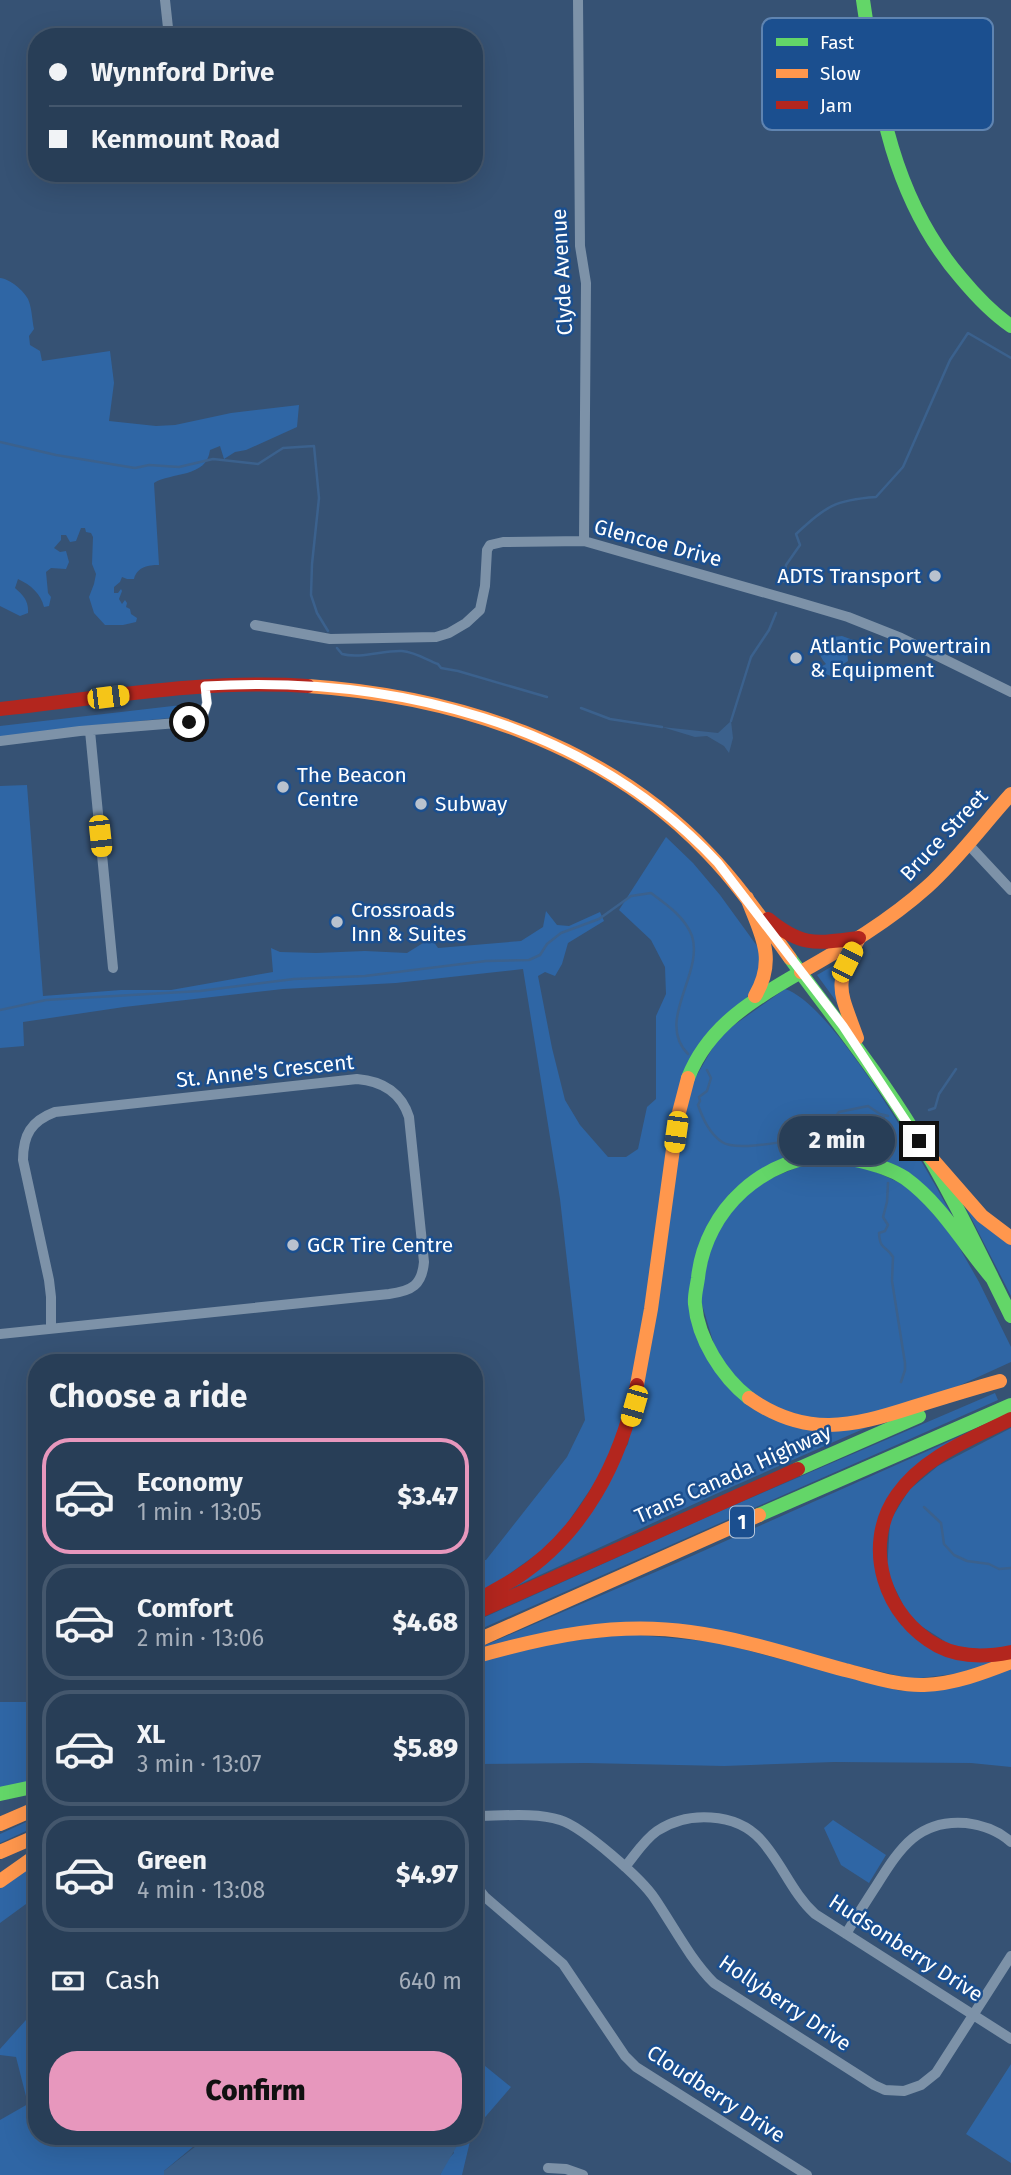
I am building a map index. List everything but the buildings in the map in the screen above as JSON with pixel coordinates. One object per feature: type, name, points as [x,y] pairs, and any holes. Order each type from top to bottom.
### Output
[{"type":"main road","points":[[863,0],[866,18]]},
{"type":"main road","points":[[886,130],[896,167],[910,203],[931,241],[956,273],[997,316],[1011,326]]},
{"type":"main road","points":[[0,709],[205,686],[283,685],[368,693],[469,713],[564,748],[598,767],[656,806],[705,849],[747,898],[864,1056],[927,1153],[1011,1316]]},
{"type":"main road","name":"Bruce Street","points":[[483,1597],[514,1580],[556,1547],[589,1507],[616,1458],[629,1422],[642,1369],[676,1132],[686,1083],[704,1047],[724,1024],[772,988],[889,919],[926,888],[1011,794]]},
{"type":"main road","points":[[747,898],[776,926],[796,940],[811,943],[859,938]]},
{"type":"main road","points":[[747,898],[764,943],[768,964],[765,979],[749,1005]]},
{"type":"main road","points":[[859,938],[843,969],[841,987],[864,1056]]},
{"type":"main road","points":[[927,1153],[982,1216],[1011,1238]]},
{"type":"main road","points":[[992,1278],[944,1215],[902,1176],[860,1158],[841,1155],[812,1156],[765,1172],[738,1192],[726,1206],[703,1248],[696,1277],[695,1301],[705,1342],[712,1358],[728,1379],[759,1405],[804,1423],[836,1426],[870,1421],[1006,1378]]},
{"type":"main road","name":"Trans Canada Highway","points":[[483,1610],[1006,1378]]},
{"type":"main road","name":"1","points":[[483,1638],[1011,1405]]},
{"type":"main road","points":[[1011,1419],[938,1458],[905,1485],[894,1499],[884,1520],[879,1555],[882,1575],[890,1597],[906,1623],[923,1637],[940,1647],[963,1655],[981,1656],[1011,1652]]},
{"type":"main road","points":[[483,1654],[550,1635],[595,1629],[638,1628],[718,1636],[912,1685],[949,1683],[1011,1662]]},
{"type":"main road","points":[[0,1794],[28,1788]]},
{"type":"main road","points":[[0,1824],[28,1812]]},
{"type":"main road","points":[[0,1852],[28,1840]]},
{"type":"main road","points":[[0,1881],[28,1861]]},
{"type":"street","points":[[165,0],[168,28]]},
{"type":"street","name":"Clyde Avenue","points":[[578,0],[580,246],[586,294],[584,541]]},
{"type":"street","name":"Glencoe Drive","points":[[255,625],[330,639],[436,637],[461,627],[480,610],[485,586],[487,550],[490,545],[496,542],[584,541],[848,617],[901,638],[1011,692]]},
{"type":"street","points":[[0,741],[80,730],[197,720],[206,710],[205,686]]},
{"type":"street","points":[[90,731],[113,968]]},
{"type":"street","points":[[967,844],[1011,890]]},
{"type":"street","name":"St. Anne's Crescent","points":[[0,1334],[389,1294],[414,1286],[421,1279],[424,1262],[409,1117],[402,1100],[377,1082],[357,1080],[45,1115],[29,1129],[23,1148],[23,1160],[51,1297],[51,1328]]},
{"type":"street","name":"Hollyberry Drive","points":[[483,1816],[536,1816],[560,1820],[580,1831],[648,1888],[700,1968],[714,1983],[885,2090],[904,2091],[921,2085],[936,2073],[1011,1956]]},
{"type":"street","name":"Hudsonberry Drive","points":[[625,1867],[644,1842],[667,1825],[679,1820],[705,1818],[742,1825],[759,1838],[805,1905],[824,1921],[1011,2039]]},
{"type":"street","points":[[846,1934],[898,1851],[917,1834],[944,1824],[958,1823],[985,1827],[1005,1836],[1011,1842]]},
{"type":"street","name":"Cloudberry Drive","points":[[483,1894],[563,1964],[630,2062],[804,2174]]},
{"type":"street","points":[[548,2168],[566,2169],[583,2175]]},
{"type":"shaded area","points":[[0,278],[16,286],[28,299],[34,329],[29,336],[30,345],[40,351],[42,361],[110,351],[114,383],[109,421],[156,426],[175,425],[231,413],[299,405],[297,427],[224,459],[220,446],[210,450],[207,459],[195,470],[154,483],[159,565],[144,568],[134,579],[122,577],[114,587],[114,593],[121,589],[119,599],[122,604],[125,600],[126,607],[137,618],[136,622],[105,625],[94,613],[89,597],[96,574],[92,564],[93,537],[85,528],[81,528],[76,541],[70,542],[66,535],[61,535],[61,540],[54,548],[60,552],[66,551],[69,562],[66,569],[51,568],[46,572],[48,593],[51,597],[49,606],[44,607],[35,590],[18,579],[15,588],[25,599],[28,613],[20,616],[0,606]]},
{"type":"shaded area","points":[[842,636],[856,641],[857,645],[847,650],[848,661],[837,668],[843,676],[836,678],[815,670],[826,664],[820,651],[823,638]]},
{"type":"shaded area","points":[[190,704],[190,716],[0,737],[0,726]]},
{"type":"shaded area","points":[[731,721],[733,738],[729,753],[724,746],[707,736],[695,737],[662,727],[718,733]]},
{"type":"shaded area","points":[[27,785],[43,996],[121,990],[171,990],[273,972],[271,948],[280,952],[407,953],[431,938],[438,948],[521,941],[543,927],[546,911],[557,925],[569,926],[600,912],[604,921],[568,943],[562,964],[555,976],[545,972],[538,976],[565,1100],[580,1125],[608,1157],[626,1157],[638,1149],[647,1107],[656,1099],[656,1016],[666,994],[665,967],[651,940],[619,910],[666,837],[720,895],[760,950],[762,964],[755,989],[698,1047],[639,1356],[609,1462],[555,1541],[483,1593],[483,1560],[486,1560],[567,1457],[585,1420],[560,1199],[523,969],[396,983],[283,989],[124,1007],[23,1022],[24,1046],[0,1048],[0,786]]},
{"type":"shaded area","points":[[845,959],[844,1012],[817,975]]},
{"type":"shaded area","points":[[785,989],[805,1001],[853,1055],[923,1163],[953,1217],[938,1201],[835,1150],[729,1194],[691,1310],[759,1410],[870,1426],[503,1592],[539,1567],[628,1444],[690,1087],[720,1035]]},
{"type":"shaded area","points":[[813,1161],[854,1162],[909,1187],[951,1233],[1011,1347],[1011,1362],[943,1393],[870,1417],[815,1420],[763,1403],[719,1361],[700,1298],[713,1234],[752,1186]]},
{"type":"shaded area","points":[[963,1202],[1011,1242],[1011,1296]]},
{"type":"shaded area","points":[[995,1393],[998,1400],[483,1628],[483,1618],[718,1512]]},
{"type":"shaded area","points":[[1011,1428],[1011,1646],[993,1650],[954,1647],[910,1619],[887,1572],[890,1521],[909,1490],[938,1466]]},
{"type":"shaded area","points":[[970,1432],[878,1518],[901,1625],[998,1661],[970,1672],[912,1679],[690,1627],[483,1649],[483,1646]]},
{"type":"shaded area","points":[[626,1634],[716,1642],[901,1691],[1011,1667],[1011,1767],[971,1763],[834,1762],[724,1766],[483,1764],[483,1659],[526,1647]]},
{"type":"shaded area","points":[[0,1702],[28,1702],[28,1784],[0,1791]]},
{"type":"shaded area","points":[[833,1820],[886,1855],[869,1883],[841,1865],[824,1828]]},
{"type":"shaded area","points":[[28,1821],[28,1830],[0,1843],[0,1834]]},
{"type":"shaded area","points":[[28,1867],[28,1903],[0,1923],[0,1887]]},
{"type":"shaded area","points":[[28,2018],[28,2104],[16,2057],[0,2055],[0,2049]]},
{"type":"shaded area","points":[[483,2064],[511,2087],[483,2120]]},
{"type":"shaded area","points":[[1011,2064],[1011,2163],[966,2134]]},
{"type":"shaded area","points":[[28,2104],[28,2145],[195,2145],[164,2171],[164,2175],[0,2175],[0,2120]]},
{"type":"shaded area","points":[[447,2145],[469,2145],[462,2175],[440,2175],[454,2153],[451,2146]]},
{"type":"shaded area","points":[[196,2146],[457,2146],[440,2175],[164,2175],[164,2171]]},
{"type":"waterway","points":[[784,582],[786,565],[800,545],[796,534],[832,506],[850,500],[876,497],[903,467],[950,360],[968,333],[1011,358]]},
{"type":"waterway","points":[[0,442],[56,455],[135,468],[149,465],[179,467],[213,459],[258,464],[283,448],[314,446],[319,498],[311,595],[317,613],[328,631]]},
{"type":"waterway","points":[[731,721],[751,657],[769,630],[776,613]]},
{"type":"waterway","points":[[337,648],[342,654],[349,655],[395,651],[416,654],[441,668],[547,697]]},
{"type":"waterway","points":[[581,708],[610,719],[662,727]]},
{"type":"waterway","points":[[0,1010],[46,1000],[200,991],[294,979],[365,976],[486,961],[529,960],[540,955],[547,944],[561,933],[599,919],[631,896],[651,893],[680,917],[692,936],[692,966],[676,1027],[679,1041],[688,1054]]},
{"type":"waterway","points":[[929,1110],[935,1108],[939,1094],[956,1069]]},
{"type":"waterway","points":[[707,1070],[711,1078],[707,1091],[699,1097],[698,1105],[713,1134],[730,1145],[755,1145],[820,1136],[839,1112],[868,1106],[888,1116]]},
{"type":"waterway","points":[[884,1115],[881,1137],[884,1148]]},
{"type":"waterway","points":[[888,1183],[883,1217],[888,1225],[885,1231],[879,1233],[882,1245],[893,1257],[892,1281],[905,1363],[901,1382]]},
{"type":"waterway","points":[[924,1507],[941,1523],[944,1544],[954,1555],[999,1569],[1011,1568]]},
{"type":"traffic: fast","points":[[863,0],[866,18]]},
{"type":"traffic: fast","points":[[887,130],[904,182],[938,247],[984,304],[1011,326]]},
{"type":"traffic: fast","points":[[790,958],[870,1065],[928,1154],[1011,1316]]},
{"type":"traffic: fast","points":[[688,1078],[697,1060],[720,1028],[750,1003],[801,972]]},
{"type":"traffic: fast","points":[[749,1398],[721,1368],[706,1344],[697,1317],[696,1291],[703,1253],[726,1209],[743,1191],[763,1176],[785,1165],[809,1157],[838,1155],[900,1175],[918,1188],[941,1212],[992,1278]]},
{"type":"traffic: fast","points":[[759,1515],[1011,1405]]},
{"type":"traffic: fast","points":[[798,1469],[919,1416]]},
{"type":"traffic: fast","points":[[0,1794],[28,1788]]},
{"type":"traffic: slow","points":[[308,686],[418,701],[472,714],[524,732],[575,755],[623,782],[667,815],[708,853],[741,891],[790,958]]},
{"type":"traffic: slow","points":[[801,972],[866,933],[927,887],[1011,794]]},
{"type":"traffic: slow","points":[[747,898],[761,935],[766,958],[762,983],[755,996]]},
{"type":"traffic: slow","points":[[857,1038],[843,997],[842,978],[859,938]]},
{"type":"traffic: slow","points":[[637,1385],[651,1309],[677,1120],[688,1078]]},
{"type":"traffic: slow","points":[[927,1153],[982,1216],[1011,1238]]},
{"type":"traffic: slow","points":[[749,1398],[790,1419],[829,1425],[869,1420],[1000,1381]]},
{"type":"traffic: slow","points":[[483,1638],[759,1515]]},
{"type":"traffic: slow","points":[[483,1655],[554,1637],[635,1628],[690,1632],[729,1639],[874,1678],[914,1685],[957,1680],[1011,1662]]},
{"type":"traffic: slow","points":[[0,1824],[28,1812]]},
{"type":"traffic: slow","points":[[0,1852],[28,1840]]},
{"type":"traffic: slow","points":[[0,1881],[28,1861]]},
{"type":"traffic: jam","points":[[0,709],[192,687],[308,686]]},
{"type":"traffic: jam","points":[[768,919],[801,939],[821,942],[859,938]]},
{"type":"traffic: jam","points":[[483,1597],[540,1560],[580,1518],[610,1468],[621,1441],[637,1385]]},
{"type":"traffic: jam","points":[[1011,1419],[949,1450],[908,1482],[886,1515],[880,1558],[892,1599],[904,1618],[920,1634],[938,1646],[956,1653],[993,1655],[1011,1652]]},
{"type":"traffic: jam","points":[[484,1609],[798,1469]]},
{"type":"place","name":"ADTS Transport","points":[[935,576]]},
{"type":"place","name":"Atlantic Powertrain & Equipment","points":[[796,658]]},
{"type":"place","name":"The Beacon Centre","points":[[283,787]]},
{"type":"place","name":"Subway","points":[[421,804]]},
{"type":"place","name":"Crossroads Inn & Suites","points":[[337,922]]},
{"type":"place","name":"GCR Tire Centre","points":[[293,1245]]},
{"type":"route","points":[[189,722],[203,716],[206,710],[205,686],[272,684],[334,688],[401,698],[469,713],[534,736],[578,756],[656,806],[718,863],[843,1026],[919,1141]]}]
